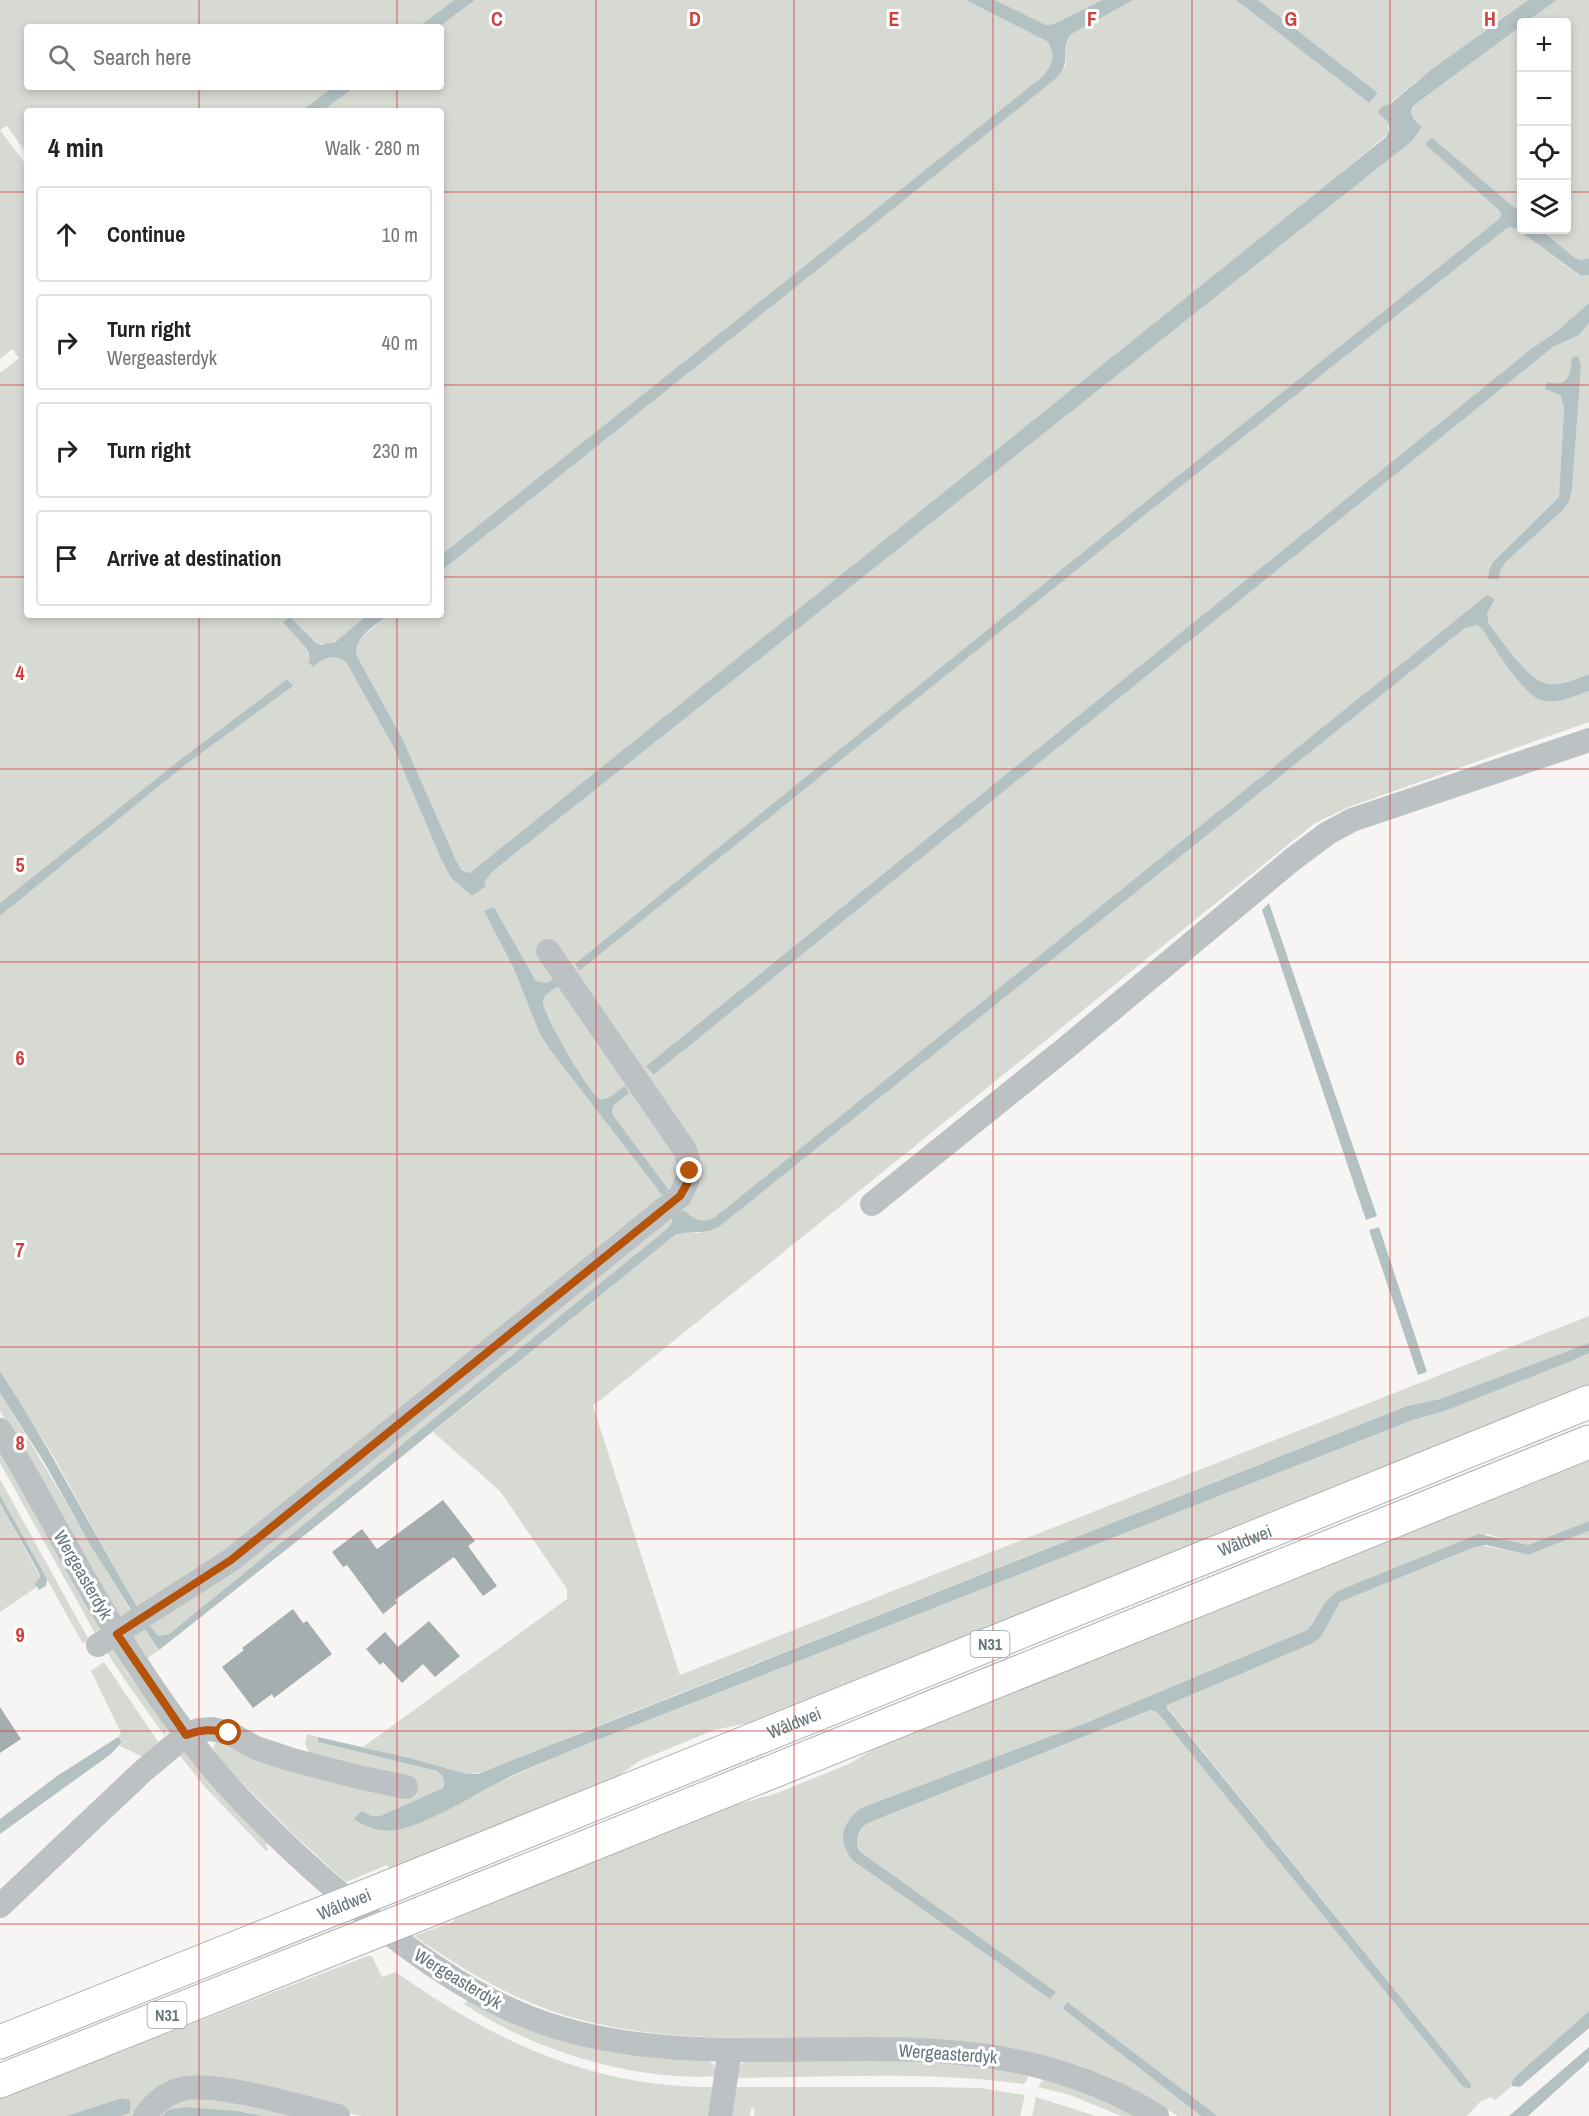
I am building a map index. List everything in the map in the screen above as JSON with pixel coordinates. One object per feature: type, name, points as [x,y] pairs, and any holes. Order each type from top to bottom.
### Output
[{"type":"highway","name":"Wâldwei","points":[[0,2042],[1589,1402]]},
{"type":"highway","name":"Wâldwei","points":[[0,2081],[1589,1442]]},
{"type":"street","points":[[872,1204],[1067,1047],[1293,859],[1328,833],[1352,820],[1589,740]]},
{"type":"street","points":[[108,1640],[231,1560],[680,1196],[688,1182],[690,1171],[685,1150],[548,951]]},
{"type":"street","name":"Wergeasterdyk","points":[[0,1430],[108,1640],[221,1778],[262,1823],[328,1884],[406,1948],[476,1992],[521,2014],[575,2032],[663,2048],[932,2050],[1009,2058],[1038,2065],[1099,2086],[1157,2116]]},
{"type":"street","points":[[0,1906],[143,1771],[186,1735],[199,1730],[212,1729],[229,1733],[256,1748],[289,1759],[406,1787]]},
{"type":"street","points":[[720,2116],[730,2050]]},
{"type":"street","points":[[145,2116],[171,2092],[193,2087],[260,2097],[338,2116]]},
{"type":"shaded area","points":[[0,0],[454,0],[422,24],[24,24],[24,90],[330,90],[305,108],[24,108],[24,150],[7,126],[0,130]]},
{"type":"shaded area","points":[[454,0],[475,0],[443,24],[422,24]]},
{"type":"shaded area","points":[[475,0],[966,0],[1048,42],[1052,56],[1050,65],[1042,77],[444,553],[444,108],[326,108],[351,90],[444,90],[443,24]]},
{"type":"shaded area","points":[[966,0],[995,0],[1046,25],[1054,24],[1102,0],[1133,0],[1070,35],[1067,41],[1065,63],[1054,80],[444,569],[444,553],[1042,77],[1052,61],[1052,52],[1048,42]]},
{"type":"shaded area","points":[[995,0],[1102,0],[1054,24],[1046,25]]},
{"type":"shaded area","points":[[1133,0],[1236,0],[1369,103],[1378,93],[1258,0],[1528,0],[1432,69],[1386,106],[1389,133],[1332,181],[477,869],[470,873],[462,869],[403,740],[357,656],[357,644],[362,637],[384,618],[444,618],[444,569],[1065,67],[1070,35]]},
{"type":"shaded area","points":[[1236,0],[1258,0],[1378,93],[1369,103]]},
{"type":"shaded area","points":[[1528,0],[1557,0],[1532,18],[1517,18],[1517,29],[1413,106],[1412,115],[1422,127],[1412,141],[493,871],[485,881],[486,886],[472,896],[451,878],[393,746],[346,662],[333,657],[313,667],[308,662],[310,658],[308,651],[283,622],[291,618],[316,643],[321,645],[335,642],[364,618],[384,618],[371,628],[358,643],[357,656],[403,740],[456,860],[462,870],[470,873],[1386,137],[1390,129],[1388,122],[1378,112],[1383,106],[1390,104],[1432,69]]},
{"type":"shaded area","points":[[1557,0],[1589,0],[1589,258],[1580,260],[1546,234],[1571,234],[1571,18],[1532,18]]},
{"type":"shaded area","points":[[1517,29],[1517,210],[1432,139],[1426,144],[1500,211],[1499,219],[1145,502],[575,965],[579,970],[1151,510],[1510,227],[1517,229],[1517,234],[1524,234],[1580,276],[1589,275],[1589,303],[647,1065],[652,1075],[1553,347],[1579,335],[1589,323],[1589,674],[1558,684],[1548,684],[1532,675],[1489,624],[1487,614],[1495,599],[1487,596],[715,1217],[698,1220],[683,1210],[673,1217],[668,1228],[169,1634],[158,1636],[147,1622],[142,1625],[159,1650],[145,1660],[130,1634],[135,1627],[233,1562],[673,1207],[690,1188],[694,1178],[694,1169],[689,1150],[676,1128],[550,947],[545,950],[670,1134],[684,1162],[683,1182],[670,1199],[214,1568],[135,1618],[122,1622],[0,1411],[0,1393],[133,1615],[139,1612],[55,1459],[0,1371],[0,916],[185,765],[292,686],[287,679],[181,759],[0,903],[0,373],[19,358],[12,349],[0,359],[0,130],[24,162],[24,618],[289,618],[284,622],[308,652],[310,658],[308,662],[313,667],[333,657],[346,662],[393,746],[451,878],[472,896],[486,886],[485,881],[493,871],[1412,141],[1422,127],[1411,116],[1413,106]],"holes":[[[1573,357],[1579,357],[1581,367],[1572,490],[1569,502],[1506,562],[1500,571],[1499,578],[1488,579],[1493,562],[1559,497],[1564,409],[1560,395],[1545,389],[1547,382],[1560,383],[1567,378]],[[494,907],[536,981],[547,983],[554,979],[558,986],[545,997],[544,1009],[587,1084],[600,1099],[610,1097],[625,1087],[629,1092],[613,1106],[612,1114],[668,1189],[662,1195],[551,1051],[541,1034],[514,969],[484,911]]]},
{"type":"shaded area","points":[[330,90],[351,90],[326,108],[305,108]]},
{"type":"shaded area","points":[[1432,138],[1517,210],[1517,229],[1510,227],[1506,229],[1151,510],[579,971],[575,964],[1145,502],[1499,219],[1500,211],[1425,144]]},
{"type":"shaded area","points":[[1524,234],[1546,234],[1574,257],[1580,260],[1589,258],[1589,275],[1581,276]]},
{"type":"shaded area","points":[[1589,303],[1589,323],[1579,335],[1553,347],[653,1075],[646,1066]]},
{"type":"shaded area","points":[[1572,357],[1579,357],[1581,367],[1572,490],[1569,502],[1506,562],[1500,571],[1499,579],[1488,579],[1493,562],[1559,497],[1564,408],[1560,395],[1545,389],[1547,382],[1560,383],[1567,378],[1571,370]]},
{"type":"shaded area","points":[[1487,595],[1495,599],[1487,614],[1489,624],[1532,675],[1540,681],[1553,684],[1564,683],[1589,674],[1589,691],[1557,701],[1538,699],[1516,678],[1482,629],[1477,625],[1465,628],[720,1226],[703,1232],[675,1235],[320,1523],[159,1650],[142,1625],[147,1622],[158,1636],[169,1634],[668,1228],[672,1217],[683,1210],[698,1220],[715,1217]]},
{"type":"shaded area","points":[[291,618],[365,618],[335,641],[328,644],[315,642]]},
{"type":"shaded area","points":[[1471,625],[1477,625],[1482,629],[1525,689],[1565,699],[1589,691],[1589,722],[1349,807],[1315,823],[593,1406],[680,1675],[1589,1316],[1589,1343],[1440,1399],[1407,1406],[572,1736],[492,1770],[467,1774],[363,1747],[567,1599],[567,1589],[500,1491],[433,1432],[675,1235],[686,1231],[699,1233],[720,1226]]},
{"type":"shaded area","points":[[287,679],[293,686],[185,765],[0,916],[0,903],[181,759]]},
{"type":"shaded area","points":[[1269,903],[1377,1216],[1366,1220],[1262,910]]},
{"type":"shaded area","points":[[494,907],[536,981],[547,983],[554,979],[559,986],[545,997],[543,1002],[545,1009],[558,1036],[587,1084],[600,1099],[610,1097],[625,1086],[629,1093],[613,1106],[612,1114],[669,1190],[662,1195],[540,1034],[514,969],[484,911]]},
{"type":"shaded area","points":[[1379,1227],[1427,1372],[1418,1375],[1369,1230]]},
{"type":"shaded area","points":[[1589,1343],[1589,1353],[1571,1361],[1445,1411],[1413,1420],[577,1748],[505,1779],[415,1825],[388,1831],[376,1829],[354,1819],[362,1811],[372,1816],[380,1816],[443,1788],[444,1780],[437,1771],[318,1742],[318,1737],[467,1774],[478,1774],[1407,1406],[1440,1399]]},
{"type":"shaded area","points":[[1589,1353],[1589,1385],[754,1722],[714,1730],[639,1761],[613,1780],[390,1869],[387,1865],[346,1882],[291,1832],[222,1762],[213,1748],[217,1741],[309,1753],[305,1743],[307,1734],[318,1737],[318,1742],[437,1771],[442,1776],[443,1788],[380,1816],[372,1816],[362,1811],[364,1826],[506,1779],[577,1748]]},
{"type":"shaded area","points":[[0,1371],[54,1460],[140,1612],[134,1615],[91,1546],[44,1462],[0,1393]]},
{"type":"shaded area","points":[[0,1449],[100,1628],[95,1633],[0,1463]]},
{"type":"shaded area","points":[[1589,1459],[1589,1521],[1528,1545],[1487,1534],[1340,1590],[1307,1630],[1083,1724],[861,1808],[849,1820],[843,1832],[844,1845],[852,1860],[1050,1999],[859,1851],[856,1840],[868,1823],[1150,1710],[1157,1712],[1463,2087],[1471,2089],[1471,2084],[1167,1705],[1321,1637],[1340,1602],[1480,1545],[1528,1555],[1589,1531],[1589,2011],[1517,2075],[1512,2086],[1495,2100],[1491,2097],[1481,2101],[1467,2116],[1217,2116],[1067,2003],[1064,2010],[1201,2116],[1178,2116],[1110,2078],[1075,2064],[1017,2049],[948,2040],[732,2038],[623,2029],[567,2016],[526,2001],[450,1960],[414,1936],[452,1922],[461,1913],[719,1810],[777,1793],[849,1764],[887,1741]]},
{"type":"shaded area","points":[[0,1479],[89,1640],[83,1644],[0,1495]]},
{"type":"shaded area","points":[[0,1495],[47,1579],[46,1586],[39,1590],[35,1584],[40,1577],[39,1573],[0,1503]]},
{"type":"shaded area","points":[[0,1503],[40,1577],[36,1584],[37,1587],[0,1612]]},
{"type":"shaded area","points":[[1589,1521],[1589,1531],[1528,1555],[1486,1545],[1475,1547],[1340,1602],[1321,1637],[1313,1643],[1167,1705],[1167,1708],[1471,2084],[1471,2089],[1463,2087],[1157,1712],[1150,1710],[868,1823],[858,1835],[859,1851],[1056,1992],[1050,1999],[852,1860],[847,1852],[843,1832],[849,1820],[861,1808],[1083,1724],[1307,1630],[1329,1598],[1340,1590],[1479,1534],[1528,1545]]},
{"type":"shaded area","points":[[112,1647],[128,1674],[167,1727],[165,1736],[105,1649]]},
{"type":"shaded area","points":[[104,1662],[161,1746],[147,1759],[120,1746],[122,1742],[118,1737],[121,1733],[91,1671]]},
{"type":"shaded area","points":[[118,1737],[122,1742],[111,1754],[0,1834],[0,1819],[57,1776]]},
{"type":"shaded area","points":[[180,1747],[268,1843],[266,1846],[269,1849],[266,1851],[205,1787],[177,1752]]},
{"type":"shaded area","points":[[372,1956],[382,1977],[396,1972],[471,2020],[549,2057],[631,2080],[675,2086],[720,2087],[715,2116],[361,2116],[262,2093],[194,2083],[140,2116],[120,2116],[130,2113],[122,2098],[66,2116],[0,2116],[0,2098]]},
{"type":"shaded area","points":[[467,2000],[706,2060],[716,2066],[720,2076],[688,2077],[654,2074],[586,2060],[521,2036],[491,2021],[464,2004]]},
{"type":"shaded area","points":[[1067,2002],[1217,2116],[1201,2116],[1063,2009]]},
{"type":"shaded area","points":[[1589,2011],[1589,2028],[1520,2087],[1512,2086],[1517,2075]]},
{"type":"shaded area","points":[[1589,2047],[1589,2061],[1528,2116],[1509,2116]]},
{"type":"shaded area","points":[[747,2061],[948,2061],[1025,2073],[1028,2078],[1024,2084],[915,2076],[733,2078],[740,2064]]},
{"type":"shaded area","points":[[1047,2079],[1094,2095],[1136,2116],[1121,2116],[1070,2095],[1038,2087],[1042,2081]]},
{"type":"shaded area","points":[[730,2087],[981,2088],[1025,2095],[1020,2116],[754,2116],[755,2107],[751,2109],[750,2116],[725,2116]]},
{"type":"shaded area","points":[[184,2094],[320,2116],[264,2116],[237,2111],[187,2107],[162,2116],[152,2116]]},
{"type":"shaded area","points":[[1036,2097],[1096,2116],[1032,2116]]},
{"type":"shaded area","points":[[122,2098],[130,2100],[130,2113],[120,2116],[66,2116]]},
{"type":"shaded area","points":[[187,2107],[237,2111],[264,2116],[162,2116],[168,2110]]},
{"type":"building","points":[[443,1500],[475,1541],[468,1546],[497,1586],[483,1596],[454,1557],[395,1600],[397,1603],[383,1614],[347,1565],[343,1567],[332,1552],[362,1529],[377,1549]]},
{"type":"building","points":[[293,1609],[303,1623],[307,1621],[332,1654],[274,1698],[272,1694],[253,1708],[222,1667],[244,1650],[242,1648]]},
{"type":"building","points":[[429,1621],[460,1656],[435,1677],[423,1664],[402,1683],[383,1662],[380,1665],[366,1649],[385,1632],[398,1647]]},
{"type":"building","points":[[0,1707],[21,1739],[0,1753]]},
{"type":"route","points":[[229,1733],[212,1729],[199,1730],[186,1735],[117,1634],[231,1560],[588,1272],[680,1196],[688,1182],[690,1171]]}]
